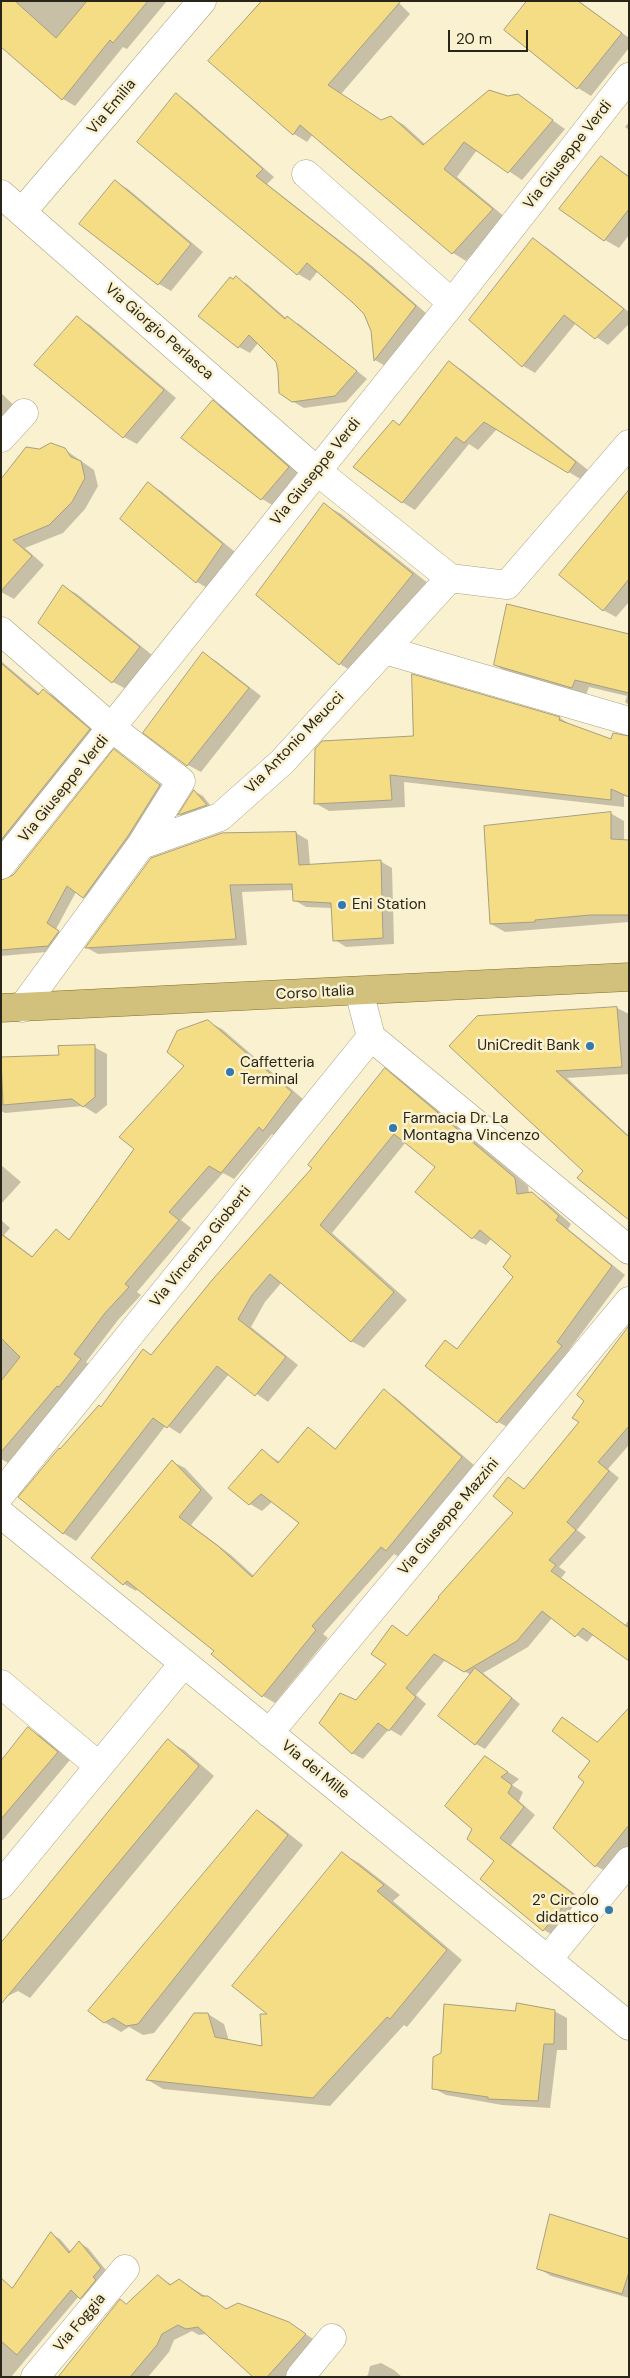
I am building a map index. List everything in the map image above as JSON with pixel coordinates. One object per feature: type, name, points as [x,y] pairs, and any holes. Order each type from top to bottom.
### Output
[{"type":"main road","name":"Corso Italia","points":[[12,1008],[629,977]]},
{"type":"street","name":"Via Emilia","points":[[22,212],[202,1]]},
{"type":"street","name":"Via Giuseppe Verdi","points":[[1,865],[113,728],[452,303],[629,77]]},
{"type":"street","points":[[306,174],[452,303]]},
{"type":"street","name":"Via Giorgio Perlasca","points":[[1,194],[317,470]]},
{"type":"street","points":[[1,438],[24,412]]},
{"type":"street","points":[[317,470],[450,578],[507,585],[629,444]]},
{"type":"street","name":"Via Antonio Meucci","points":[[141,846],[220,817],[282,762],[450,578]]},
{"type":"street","points":[[1,631],[113,728],[181,781],[141,846],[12,1008]]},
{"type":"street","points":[[385,650],[629,721]]},
{"type":"street","points":[[359,991],[371,1037],[629,1250]]},
{"type":"street","name":"Via Vincenzo Gioberti","points":[[1,1494],[371,1037]]},
{"type":"street","name":"Via Giuseppe Mazzini","points":[[269,1733],[629,1301]]},
{"type":"street","name":"Via dei Mille","points":[[1,1514],[629,2026]]},
{"type":"street","points":[[1,1886],[184,1663]]},
{"type":"street","points":[[1,1684],[99,1766]]},
{"type":"street","points":[[548,1959],[629,1861]]},
{"type":"street","name":"Via Foggia","points":[[35,2377],[125,2269]]},
{"type":"street","points":[[300,2377],[332,2338]]},
{"type":"building","points":[[1,1],[15,1],[56,38],[87,1],[148,1],[113,43],[110,40],[62,100],[1,47]]},
{"type":"building","points":[[262,1],[401,1],[328,85],[381,120],[391,116],[423,145],[489,90],[508,96],[518,94],[553,120],[508,173],[464,142],[444,169],[493,209],[452,254],[300,125],[293,135],[208,61]]},
{"type":"building","points":[[527,1],[578,1],[622,33],[577,89],[504,30]]},
{"type":"building","points":[[176,93],[263,169],[256,176],[359,257],[416,306],[374,361],[371,331],[364,314],[352,302],[307,263],[297,275],[137,142]]},
{"type":"building","points":[[601,156],[629,177],[629,209],[604,241],[559,209]]},
{"type":"building","points":[[115,180],[191,244],[158,285],[79,224]]},
{"type":"building","points":[[533,238],[624,309],[595,339],[564,315],[522,367],[469,320]]},
{"type":"building","points":[[236,276],[285,319],[287,316],[357,371],[335,396],[292,402],[279,393],[276,362],[249,335],[238,348],[198,316],[230,277],[233,279]]},
{"type":"building","points":[[77,316],[164,390],[123,438],[34,365]]},
{"type":"building","points":[[449,361],[576,462],[568,473],[484,422],[464,443],[456,437],[402,503],[353,467],[393,420],[399,425]]},
{"type":"building","points":[[213,400],[289,467],[261,500],[181,438]]},
{"type":"building","points":[[51,443],[65,448],[71,457],[81,461],[85,478],[72,502],[49,525],[13,540],[32,556],[1,591],[1,479],[26,447],[39,449]]},
{"type":"building","points":[[148,482],[223,544],[196,583],[120,519]]},
{"type":"building","points":[[629,490],[629,579],[603,611],[559,575]]},
{"type":"building","points":[[324,503],[413,574],[339,665],[256,595]]},
{"type":"building","points":[[63,585],[140,647],[112,683],[38,623]]},
{"type":"building","points":[[507,604],[629,634],[629,693],[575,680],[572,688],[494,665]]},
{"type":"building","points":[[203,652],[249,688],[187,766],[143,733]]},
{"type":"building","points":[[1,663],[38,695],[43,689],[90,729],[1,840]]},
{"type":"building","points":[[412,674],[560,717],[559,720],[611,739],[613,733],[629,736],[629,797],[611,789],[611,800],[390,775],[392,800],[314,804],[315,749],[322,741],[413,736]]},
{"type":"building","points":[[114,749],[160,785],[128,836],[83,898],[67,886],[47,923],[59,931],[48,946],[1,950],[1,880],[13,875]]},
{"type":"building","points":[[194,790],[207,805],[178,815]]},
{"type":"building","points":[[611,812],[611,839],[629,840],[629,915],[590,915],[535,920],[535,922],[490,924],[484,826]]},
{"type":"building","points":[[296,832],[299,865],[381,860],[383,938],[333,941],[331,903],[293,901],[292,884],[230,885],[236,939],[85,948],[151,858],[222,833]]},
{"type":"building","points":[[617,1007],[622,1067],[556,1071],[629,1137],[629,1220],[577,1178],[583,1171],[449,1046],[477,1016]]},
{"type":"building","points":[[208,1020],[292,1092],[263,1131],[259,1127],[221,1173],[209,1166],[169,1212],[179,1220],[125,1284],[129,1287],[105,1313],[74,1354],[81,1359],[59,1387],[57,1386],[1,1452],[1,1381],[20,1357],[1,1338],[1,1234],[32,1257],[56,1229],[69,1240],[134,1149],[119,1137],[184,1066],[167,1052],[177,1031]]},
{"type":"building","points":[[95,1045],[95,1097],[83,1107],[72,1099],[3,1105],[1,1057],[59,1055],[58,1046]]},
{"type":"building","points":[[385,1068],[515,1178],[517,1194],[532,1192],[559,1216],[556,1220],[612,1266],[557,1342],[562,1346],[497,1423],[425,1366],[445,1340],[457,1349],[513,1277],[503,1267],[511,1256],[480,1230],[472,1239],[415,1192],[435,1167],[394,1134],[320,1225],[394,1292],[351,1342],[270,1274],[252,1295],[238,1319],[286,1357],[255,1396],[217,1366],[167,1428],[153,1418],[63,1534],[18,1497],[59,1448],[99,1405],[101,1407],[143,1349],[151,1355],[213,1279],[312,1168],[308,1165]]},
{"type":"building","points":[[629,1326],[629,1426],[598,1462],[609,1471],[567,1522],[576,1530],[549,1560],[556,1565],[551,1571],[629,1628],[629,1661],[583,1628],[575,1637],[542,1611],[517,1641],[464,1672],[434,1654],[406,1688],[416,1697],[389,1731],[378,1723],[352,1754],[319,1723],[340,1693],[356,1700],[386,1664],[371,1654],[392,1625],[407,1636],[438,1597],[513,1513],[493,1496],[508,1477],[524,1489],[579,1422],[572,1418],[584,1401],[577,1395]]},
{"type":"building","points":[[384,1389],[462,1457],[386,1551],[381,1547],[312,1626],[316,1630],[262,1697],[211,1654],[214,1651],[127,1581],[123,1585],[91,1558],[172,1460],[201,1490],[179,1517],[218,1546],[252,1577],[299,1523],[261,1494],[249,1505],[228,1488],[262,1449],[278,1463],[308,1427],[335,1449]]},
{"type":"building","points":[[475,1668],[512,1698],[475,1745],[438,1716]]},
{"type":"building","points":[[629,1708],[629,1825],[595,1867],[553,1828],[584,1782],[578,1777],[590,1761],[552,1731],[562,1717],[597,1742]]},
{"type":"building","points":[[28,1727],[58,1752],[1,1819],[1,1761]]},
{"type":"building","points":[[168,1739],[199,1766],[1,2004],[1,1943]]},
{"type":"building","points":[[485,1756],[508,1772],[501,1777],[512,1785],[508,1793],[524,1807],[500,1838],[573,1894],[543,1931],[480,1879],[494,1861],[467,1839],[472,1829],[445,1806]]},
{"type":"building","points":[[257,1810],[288,1835],[138,2024],[126,2026],[113,2018],[104,2023],[88,2011]]},
{"type":"building","points":[[342,1852],[384,1885],[377,1891],[447,1950],[390,2019],[387,2017],[313,2098],[146,2080],[194,2013],[208,2013],[215,2037],[262,2046],[260,2014],[267,2014],[232,1986]]},
{"type":"building","points":[[517,2003],[555,2010],[554,2044],[544,2044],[538,2101],[488,2099],[488,2097],[432,2089],[433,2057],[441,2053],[444,2004],[515,2011]]},
{"type":"building","points":[[550,2214],[629,2239],[629,2272],[622,2294],[537,2269]]},
{"type":"building","points":[[51,2232],[69,2253],[79,2241],[101,2268],[93,2277],[96,2280],[80,2299],[71,2290],[17,2355],[1,2341],[1,2278],[12,2288]]},
{"type":"building","points":[[158,2275],[170,2285],[179,2279],[202,2296],[208,2296],[226,2309],[238,2303],[289,2322],[306,2334],[267,2377],[253,2377],[198,2327],[186,2329],[178,2325],[162,2334],[157,2345],[130,2377],[58,2377],[120,2299],[126,2304]]},
{"type":"place","name":"Eni Station","points":[[342,905]]},
{"type":"place","name":"UniCredit Bank","points":[[590,1046]]},
{"type":"place","name":"Caffetteria Terminal","points":[[230,1072]]},
{"type":"place","name":"Farmacia Dr. La Montagna Vincenzo","points":[[393,1128]]},
{"type":"place","name":"2° Circolo didattico","points":[[609,1910]]}]
